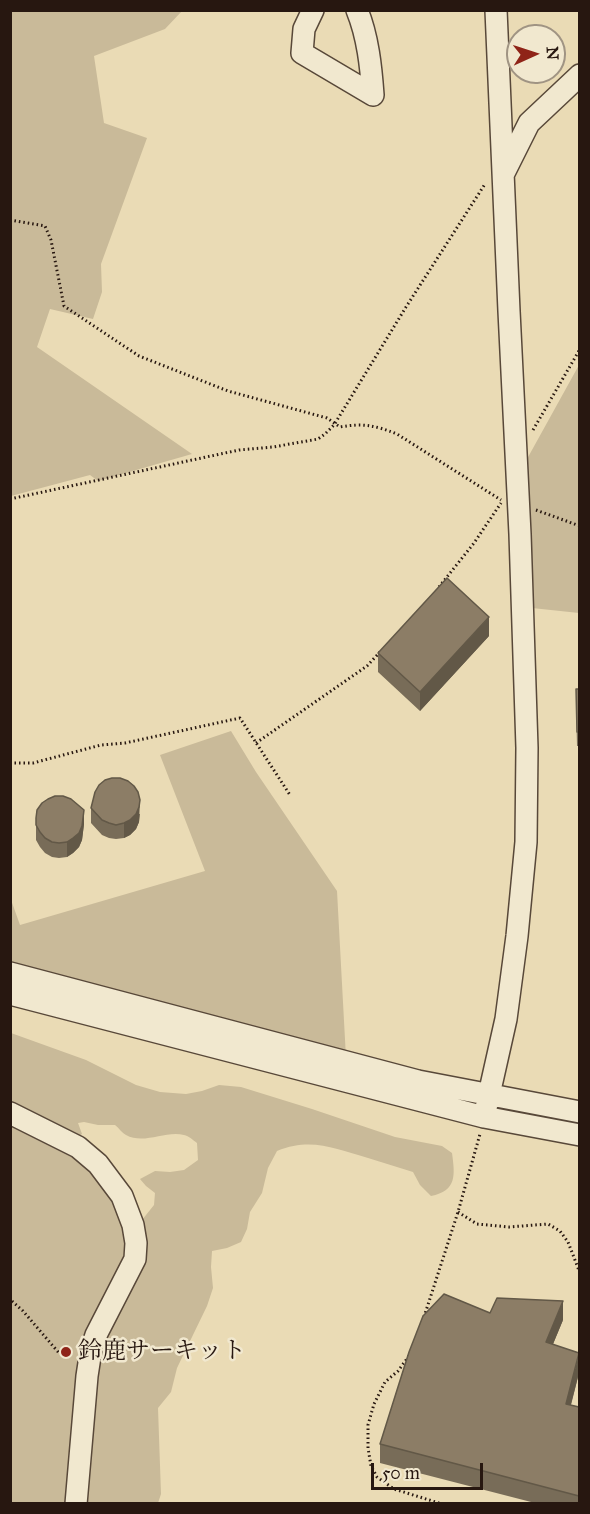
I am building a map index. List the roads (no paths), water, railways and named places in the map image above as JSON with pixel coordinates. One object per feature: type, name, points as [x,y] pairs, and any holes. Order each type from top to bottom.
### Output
[{"type":"street","points":[[313,10],[304,29],[302,53],[373,95],[370,63],[357,10]]},
{"type":"street","points":[[484,1117],[506,1019],[526,842],[527,748],[510,502],[497,175],[496,10]]},
{"type":"street","points":[[497,175],[529,123],[579,75]]},
{"type":"street","points":[[10,973],[418,1081],[579,1112]]},
{"type":"street","points":[[10,994],[484,1117],[579,1135]]},
{"type":"street","points":[[10,1113],[78,1147],[98,1164],[122,1196],[133,1225],[136,1243],[135,1259],[96,1335],[91,1350],[76,1503]]},
{"type":"place","name":"鈴鹿サーキット","points":[[66,1352]]}]
